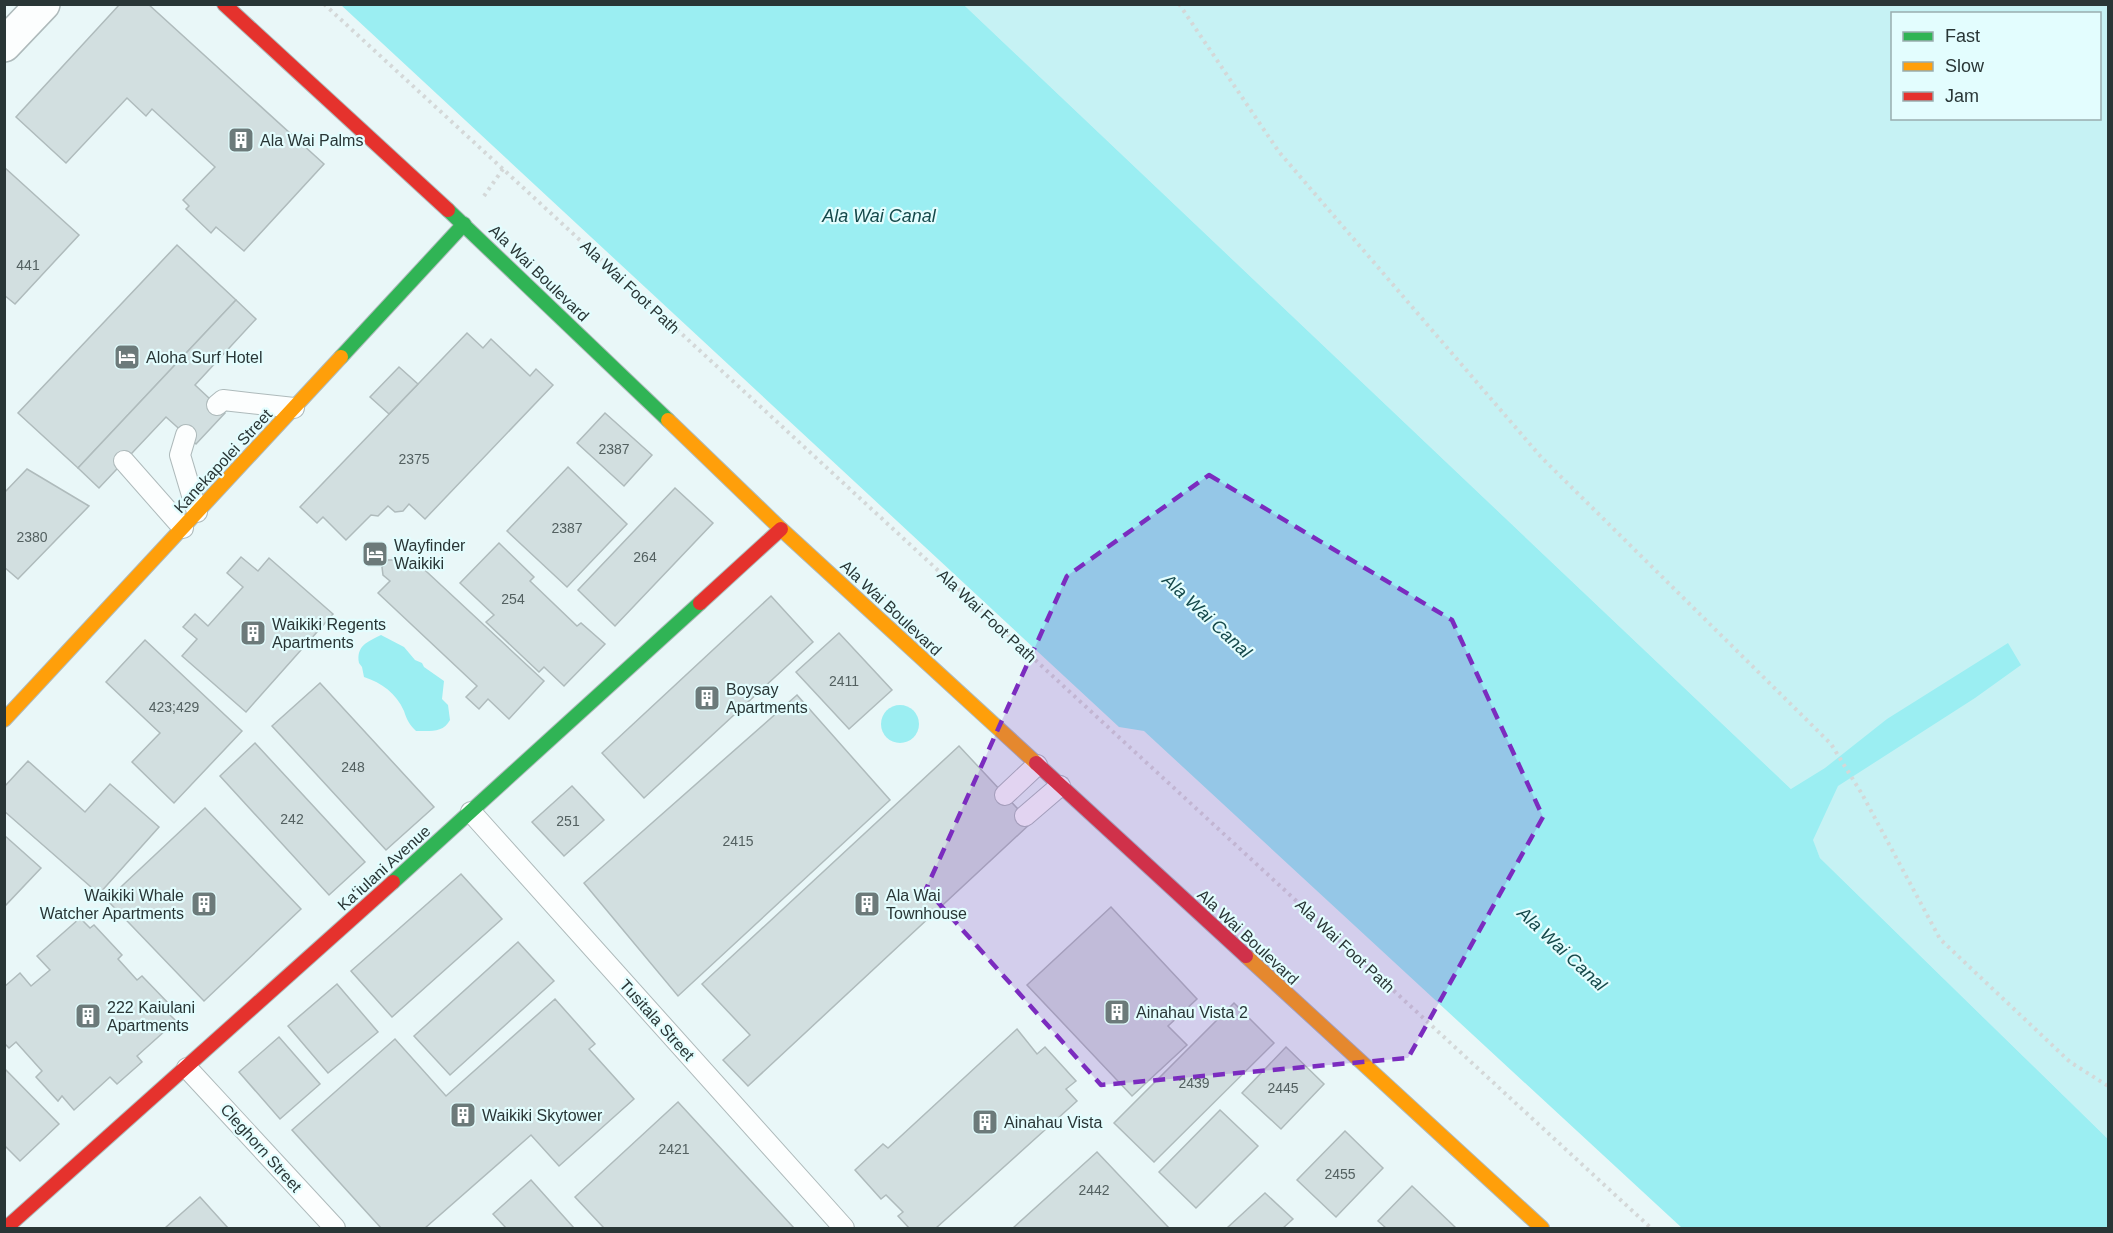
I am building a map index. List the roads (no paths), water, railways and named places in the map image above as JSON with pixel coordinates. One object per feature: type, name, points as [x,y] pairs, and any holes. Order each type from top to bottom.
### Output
[{"type":"main road","name":"Ala Wai Boulevard","points":[[224,4],[464,224],[781,529],[1542,1228]]},
{"type":"main road","name":"Kanekapolei Street","points":[[4,720],[464,224]]},
{"type":"main road","name":"Kaʻiulani Avenue","points":[[6,1228],[471,812],[781,529]]},
{"type":"street","points":[[4,45],[43,4]]},
{"type":"lane","points":[[217,405],[223,400],[294,408]]},
{"type":"lane","points":[[186,435],[180,455],[197,512]]},
{"type":"lane","points":[[124,461],[183,528]]},
{"type":"lane","points":[[1005,795],[1037,765]]},
{"type":"lane","points":[[1025,816],[1060,786]]},
{"type":"lane","name":"Tusitala Street","points":[[471,812],[844,1228]]},
{"type":"lane","name":"Cleghorn Street","points":[[187,1068],[335,1228]]},
{"type":"water","name":"Ala Wai Canal","points":[[341,5],[964,5],[1791,789],[1825,768],[1887,719],[2008,643],[2021,665],[1975,698],[1838,786],[1813,840],[1820,858],[2108,1139],[2108,1228],[1682,1228],[1144,731],[1119,727]]},
{"type":"water","points":[[381,635],[404,647],[415,660],[444,681],[442,699],[448,705],[450,720],[444,727],[436,730],[416,731],[408,722],[401,705],[393,694],[377,682],[364,677],[359,663],[359,652],[367,642]]},
{"type":"water","points":[[900,705],[914,710],[919,724],[914,738],[900,743],[886,738],[881,724],[886,710]]},
{"type":"place","name":"Ala Wai Palms","points":[[241,140]]},
{"type":"place","name":"Aloha Surf Hotel","points":[[127,357]]},
{"type":"place","name":"Wayfinder Waikiki","points":[[375,554]]},
{"type":"place","name":"Waikiki Regents Apartments","points":[[253,633]]},
{"type":"place","name":"Boysay Apartments","points":[[707,698]]},
{"type":"place","name":"Waikiki Whale Watcher Apartments","points":[[204,904]]},
{"type":"place","name":"Ala Wai Townhouse","points":[[867,904]]},
{"type":"place","name":"Ainahau Vista 2","points":[[1117,1012]]},
{"type":"place","name":"222 Kaiulani Apartments","points":[[88,1016]]},
{"type":"place","name":"Waikiki Skytower","points":[[463,1115]]},
{"type":"place","name":"Ainahau Vista","points":[[985,1122]]}]
